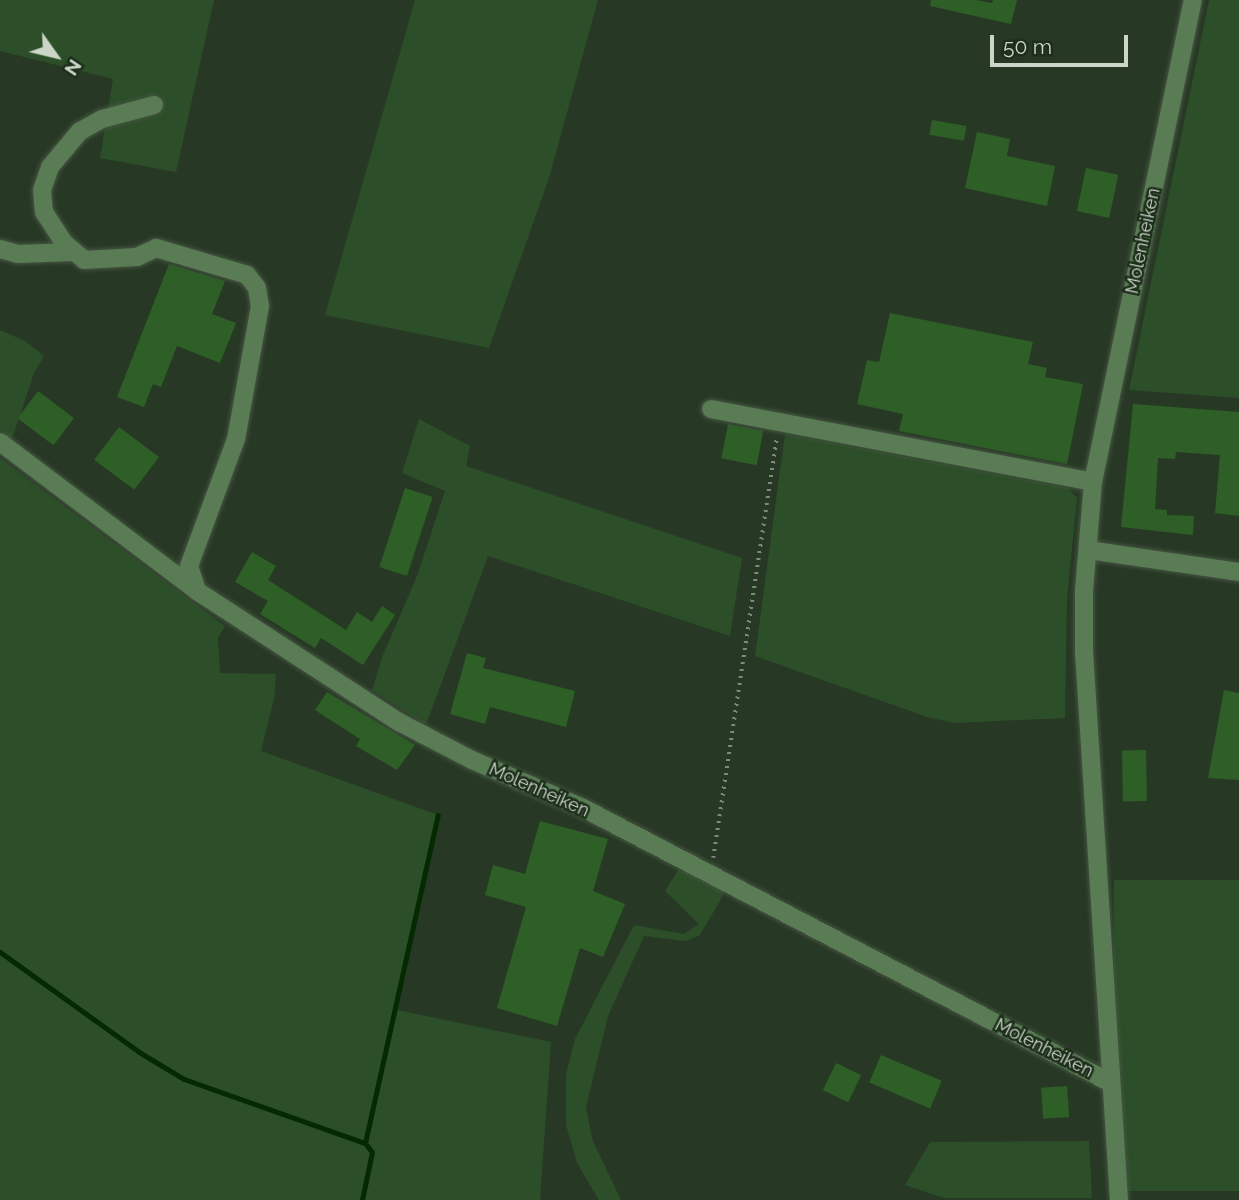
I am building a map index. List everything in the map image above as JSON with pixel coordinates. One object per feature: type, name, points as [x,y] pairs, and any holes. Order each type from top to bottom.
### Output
[{"type":"street","name":"Molenheiken","points":[[1119,1200],[1084,652],[1088,550],[1093,482],[1192,0]]},
{"type":"street","points":[[154,105],[102,119],[79,131],[50,167],[42,190],[44,212],[64,243],[84,260],[137,257],[156,248],[247,275],[257,288],[260,306],[236,439],[189,566],[197,591]]},
{"type":"street","points":[[0,249],[17,254],[74,251]]},
{"type":"street","points":[[711,409],[1093,482]]},
{"type":"street","name":"Molenheiken","points":[[0,442],[197,591],[435,742],[583,808],[1111,1083]]},
{"type":"street","points":[[1088,550],[1239,572]]},
{"type":"path","points":[[711,875],[778,421]]},
{"type":"green space","points":[[0,0],[214,0],[176,172],[100,158],[113,79],[0,51]]},
{"type":"green space","points":[[415,0],[598,0],[549,178],[489,348],[325,315]]},
{"type":"green space","points":[[1209,0],[1239,0],[1239,398],[1129,390]]},
{"type":"green space","points":[[0,330],[25,341],[44,356],[34,373],[12,439],[0,430]]},
{"type":"green space","points":[[419,419],[470,446],[466,466],[742,558],[730,636],[488,556],[426,725],[372,690],[383,655],[417,576],[445,491],[402,473]]},
{"type":"green space","points":[[785,434],[1068,488],[1077,498],[1067,598],[1065,718],[954,723],[927,717],[755,656]]},
{"type":"green space","points":[[0,458],[225,626],[218,638],[220,673],[276,674],[274,699],[261,751],[438,815],[397,1010],[551,1042],[540,1200],[0,1200]]},
{"type":"green space","points":[[680,867],[725,892],[700,935],[686,941],[644,936],[608,1016],[586,1107],[592,1139],[621,1200],[599,1200],[577,1163],[566,1125],[566,1075],[575,1039],[634,925],[684,934],[699,924],[665,891]]},
{"type":"green space","points":[[1114,880],[1239,880],[1239,1191],[1114,1191]]},
{"type":"green space","points":[[1089,1141],[1092,1198],[944,1198],[905,1185],[930,1142]]},
{"type":"building","points":[[931,0],[976,0],[992,3],[993,0],[1017,0],[1011,24],[930,6]]},
{"type":"building","points":[[932,120],[966,126],[964,141],[929,135]]},
{"type":"building","points":[[977,132],[1010,139],[1007,156],[1055,166],[1047,206],[965,188]]},
{"type":"building","points":[[1086,168],[1118,175],[1109,218],[1077,211]]},
{"type":"building","points":[[169,264],[225,281],[212,314],[236,323],[220,363],[177,346],[161,387],[153,384],[144,407],[117,397]]},
{"type":"building","points":[[890,313],[1033,342],[1028,364],[1047,368],[1045,377],[1083,384],[1067,464],[899,431],[903,414],[857,404],[867,360],[879,362]]},
{"type":"building","points":[[38,391],[74,418],[53,445],[18,418]]},
{"type":"building","points":[[1133,404],[1239,412],[1239,516],[1215,513],[1220,455],[1176,452],[1175,459],[1158,458],[1155,509],[1167,510],[1167,515],[1194,516],[1193,535],[1121,527]]},
{"type":"building","points":[[728,424],[763,431],[757,465],[721,458]]},
{"type":"building","points":[[119,427],[159,457],[134,490],[94,460]]},
{"type":"building","points":[[405,488],[433,497],[407,576],[379,567]]},
{"type":"building","points":[[252,552],[276,566],[268,580],[346,630],[357,612],[372,622],[382,606],[395,615],[363,665],[321,638],[315,648],[260,614],[268,601],[235,582]]},
{"type":"building","points":[[467,653],[486,658],[483,668],[575,691],[566,727],[490,707],[485,724],[450,714]]},
{"type":"building","points":[[1224,690],[1239,693],[1239,780],[1208,778]]},
{"type":"building","points":[[327,692],[415,745],[397,770],[356,746],[360,739],[315,710]]},
{"type":"building","points":[[1122,750],[1146,750],[1147,801],[1123,801]]},
{"type":"building","points":[[540,821],[608,839],[593,891],[625,904],[603,957],[580,948],[557,1026],[497,1008],[526,907],[485,895],[493,865],[525,874]]},
{"type":"building","points":[[881,1055],[942,1081],[930,1108],[869,1083]]},
{"type":"building","points":[[836,1063],[861,1075],[848,1102],[823,1090]]},
{"type":"building","points":[[1067,1086],[1069,1117],[1043,1119],[1041,1088]]},
{"type":"waterway","points":[[365,1143],[438,815]]},
{"type":"waterway","points":[[0,952],[139,1052],[184,1079],[365,1143],[372,1152],[362,1200]]}]
